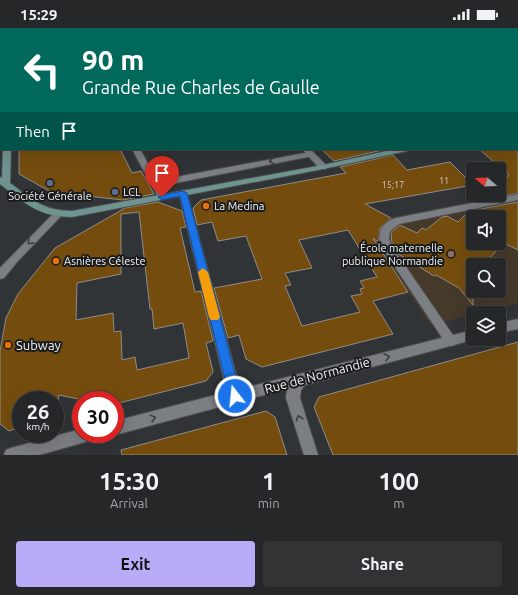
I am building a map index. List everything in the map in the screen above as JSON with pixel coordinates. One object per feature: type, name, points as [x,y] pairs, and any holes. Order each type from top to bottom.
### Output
[{"type":"main road","points":[[5,151],[3,182],[39,210],[58,214],[98,210],[323,167],[402,150]]},
{"type":"street","points":[[137,150],[162,197]]},
{"type":"street","points":[[155,184],[308,151],[323,167]]},
{"type":"street","points":[[183,193],[235,396]]},
{"type":"street","points":[[451,340],[386,246],[383,238],[383,232],[387,226],[396,221],[518,197]]},
{"type":"street","points":[[0,275],[13,259],[58,214]]},
{"type":"street","points":[[506,327],[518,324]]},
{"type":"street","name":"Rue de Normandie","points":[[124,426],[466,337]]},
{"type":"street","points":[[301,380],[294,388],[293,398],[312,455]]},
{"type":"street","points":[[11,455],[72,439]]},
{"type":"shaded area","name":"École maternelle publique Normandie","points":[[518,193],[518,303],[506,306],[466,306],[466,316],[430,325],[362,223],[471,202],[506,202],[506,195]]},
{"type":"building","points":[[19,150],[120,150],[132,173],[141,171],[154,194],[123,200],[51,192],[19,174]]},
{"type":"building","points":[[322,150],[383,150],[334,161]]},
{"type":"building","points":[[480,150],[518,150],[518,193],[506,195],[506,178],[509,175],[506,172],[506,162],[494,162]]},
{"type":"building","points":[[393,155],[407,170],[450,162],[466,178],[466,186],[365,204],[391,218],[380,228],[378,242],[373,238],[408,292],[373,301],[393,334],[262,367],[246,359],[239,335],[228,338],[214,288],[262,279],[246,236],[218,241],[212,222],[197,225],[193,208],[201,200],[346,173],[340,167]],"holes":[[[348,230],[377,277],[360,281],[364,288],[360,289],[362,294],[351,296],[360,312],[302,326],[285,286],[291,285],[285,273],[312,268],[299,240]]]},
{"type":"building","points":[[158,202],[182,211],[186,227],[180,228],[195,292],[201,291],[213,341],[206,343],[213,372],[206,381],[124,402],[124,391],[72,391],[72,398],[64,396],[64,391],[12,391],[12,430],[9,431],[0,424],[0,351],[6,318],[18,294],[55,248],[125,208]],"holes":[[[139,212],[150,309],[152,309],[154,329],[183,323],[189,358],[137,370],[135,357],[122,360],[121,331],[114,332],[113,313],[76,320],[77,283],[121,274],[121,214]]]},
{"type":"building","points":[[518,202],[518,250],[506,244],[506,210],[474,210]]},
{"type":"building","points":[[466,214],[466,250],[497,250],[490,258],[466,258],[466,296],[459,288],[436,275],[434,276],[400,255],[392,244],[391,232],[400,225],[417,233],[422,228],[426,230],[442,217],[447,216],[458,222]]},
{"type":"building","points":[[467,298],[473,298],[473,305]]},
{"type":"building","points":[[518,342],[518,455],[333,455],[314,407],[319,397]]},
{"type":"building","points":[[266,411],[275,417],[287,455],[122,455],[121,450]]},
{"type":"slow traffic","points":[[203,272],[214,317]]},
{"type":"place","name":"Société Générale","points":[[50,183]]},
{"type":"place","name":"LCL","points":[[115,192]]},
{"type":"place","name":"La Medina","points":[[206,206]]},
{"type":"place","name":"École maternelle publique Normandie","points":[[451,254]]},
{"type":"place","name":"Asnières Céleste","points":[[56,261]]},
{"type":"place","name":"Subway","points":[[8,345]]},
{"type":"route","points":[[162,197],[183,193],[235,396]]}]
